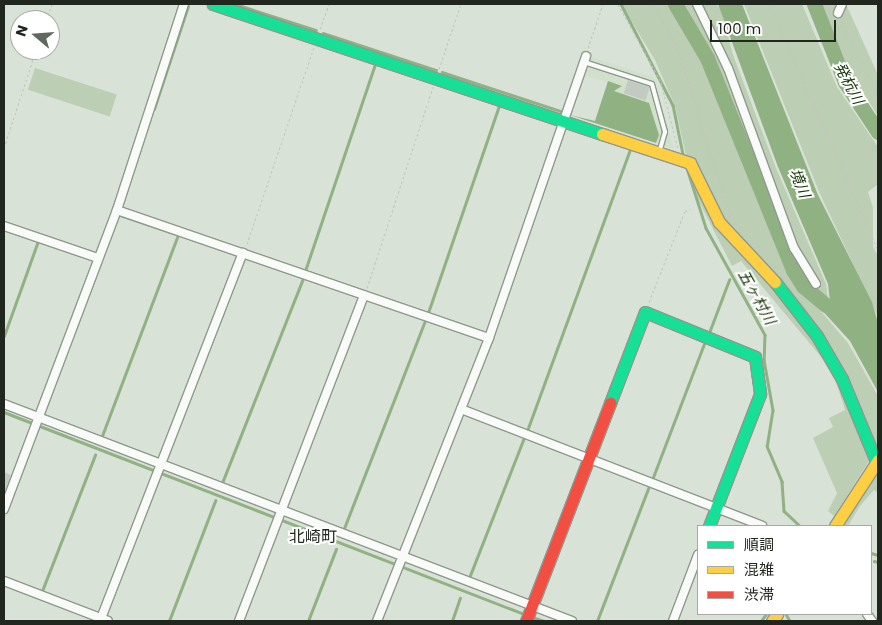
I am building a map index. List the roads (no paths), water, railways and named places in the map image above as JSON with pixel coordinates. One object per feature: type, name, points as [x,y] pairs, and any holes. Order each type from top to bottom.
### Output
[{"type":"street","points":[[4,509],[117,210],[184,4]]},
{"type":"street","points":[[213,4],[660,150],[690,162],[719,222],[760,264],[817,336],[842,379],[878,463],[836,525]]},
{"type":"street","points":[[697,4],[732,76],[794,248],[816,284]]},
{"type":"street","points":[[838,14],[842,4]]},
{"type":"street","points":[[378,621],[489,338],[585,59]]},
{"type":"street","points":[[117,210],[489,338]]},
{"type":"street","points":[[4,226],[98,258]]},
{"type":"street","points":[[4,581],[103,620],[156,476],[244,253]]},
{"type":"street","points":[[238,621],[364,296]]},
{"type":"street","points":[[528,615],[645,312],[755,357],[760,394],[709,525]]},
{"type":"street","points":[[4,404],[37,422],[161,466],[402,559],[528,615],[572,621]]},
{"type":"street","points":[[461,409],[759,525]]},
{"type":"street","points":[[673,621],[697,558]]},
{"type":"lane","points":[[585,59],[652,84],[665,132],[660,150]]},
{"type":"water","name":"境川","points":[[718,4],[742,4],[818,195],[872,302],[878,323],[878,392],[850,341],[809,296],[814,291],[830,302],[828,284],[778,167]]},
{"type":"water","points":[[608,81],[622,86],[614,91],[649,103],[659,135],[656,143],[570,115],[595,121]]},
{"type":"waterway","points":[[235,4],[316,30]]},
{"type":"waterway","name":"五ヶ村川","points":[[621,4],[673,105],[683,154]]},
{"type":"waterway","points":[[675,4],[707,58],[793,270],[803,286],[826,305]]},
{"type":"waterway","name":"発杭川","points":[[814,4],[845,82],[878,132]]},
{"type":"waterway","points":[[154,109],[188,6]]},
{"type":"waterway","points":[[323,33],[436,70]]},
{"type":"waterway","points":[[305,271],[375,64]]},
{"type":"waterway","points":[[442,72],[564,112]]},
{"type":"waterway","points":[[428,313],[499,106]]},
{"type":"waterway","points":[[527,431],[631,147]]},
{"type":"waterway","name":"五ヶ村川","points":[[687,168],[706,228],[765,335],[764,360],[773,410],[767,446],[782,482],[784,511],[799,525]]},
{"type":"waterway","points":[[102,436],[178,235],[119,215]]},
{"type":"waterway","points":[[4,336],[38,241]]},
{"type":"waterway","points":[[222,483],[303,278]]},
{"type":"waterway","points":[[709,333],[729,280]]},
{"type":"waterway","points":[[343,531],[425,321]]},
{"type":"waterway","points":[[652,480],[705,341]]},
{"type":"waterway","points":[[4,412],[524,614]]},
{"type":"waterway","points":[[469,578],[524,438]]},
{"type":"waterway","points":[[42,591],[95,455]]},
{"type":"waterway","points":[[597,621],[649,486]]},
{"type":"waterway","points":[[169,621],[215,501]]},
{"type":"waterway","points":[[308,621],[336,549]]},
{"type":"waterway","name":"五ヶ村川","points":[[872,553],[878,555]]},
{"type":"waterway","points":[[874,561],[878,562]]},
{"type":"waterway","points":[[452,621],[460,598]]},
{"type":"waterway","points":[[761,621],[765,615]]},
{"type":"waterway","points":[[787,615],[790,621]]},
{"type":"waterway","points":[[532,617],[544,621]]},
{"type":"district","name":"北崎町","points":[[313,537]]}]
